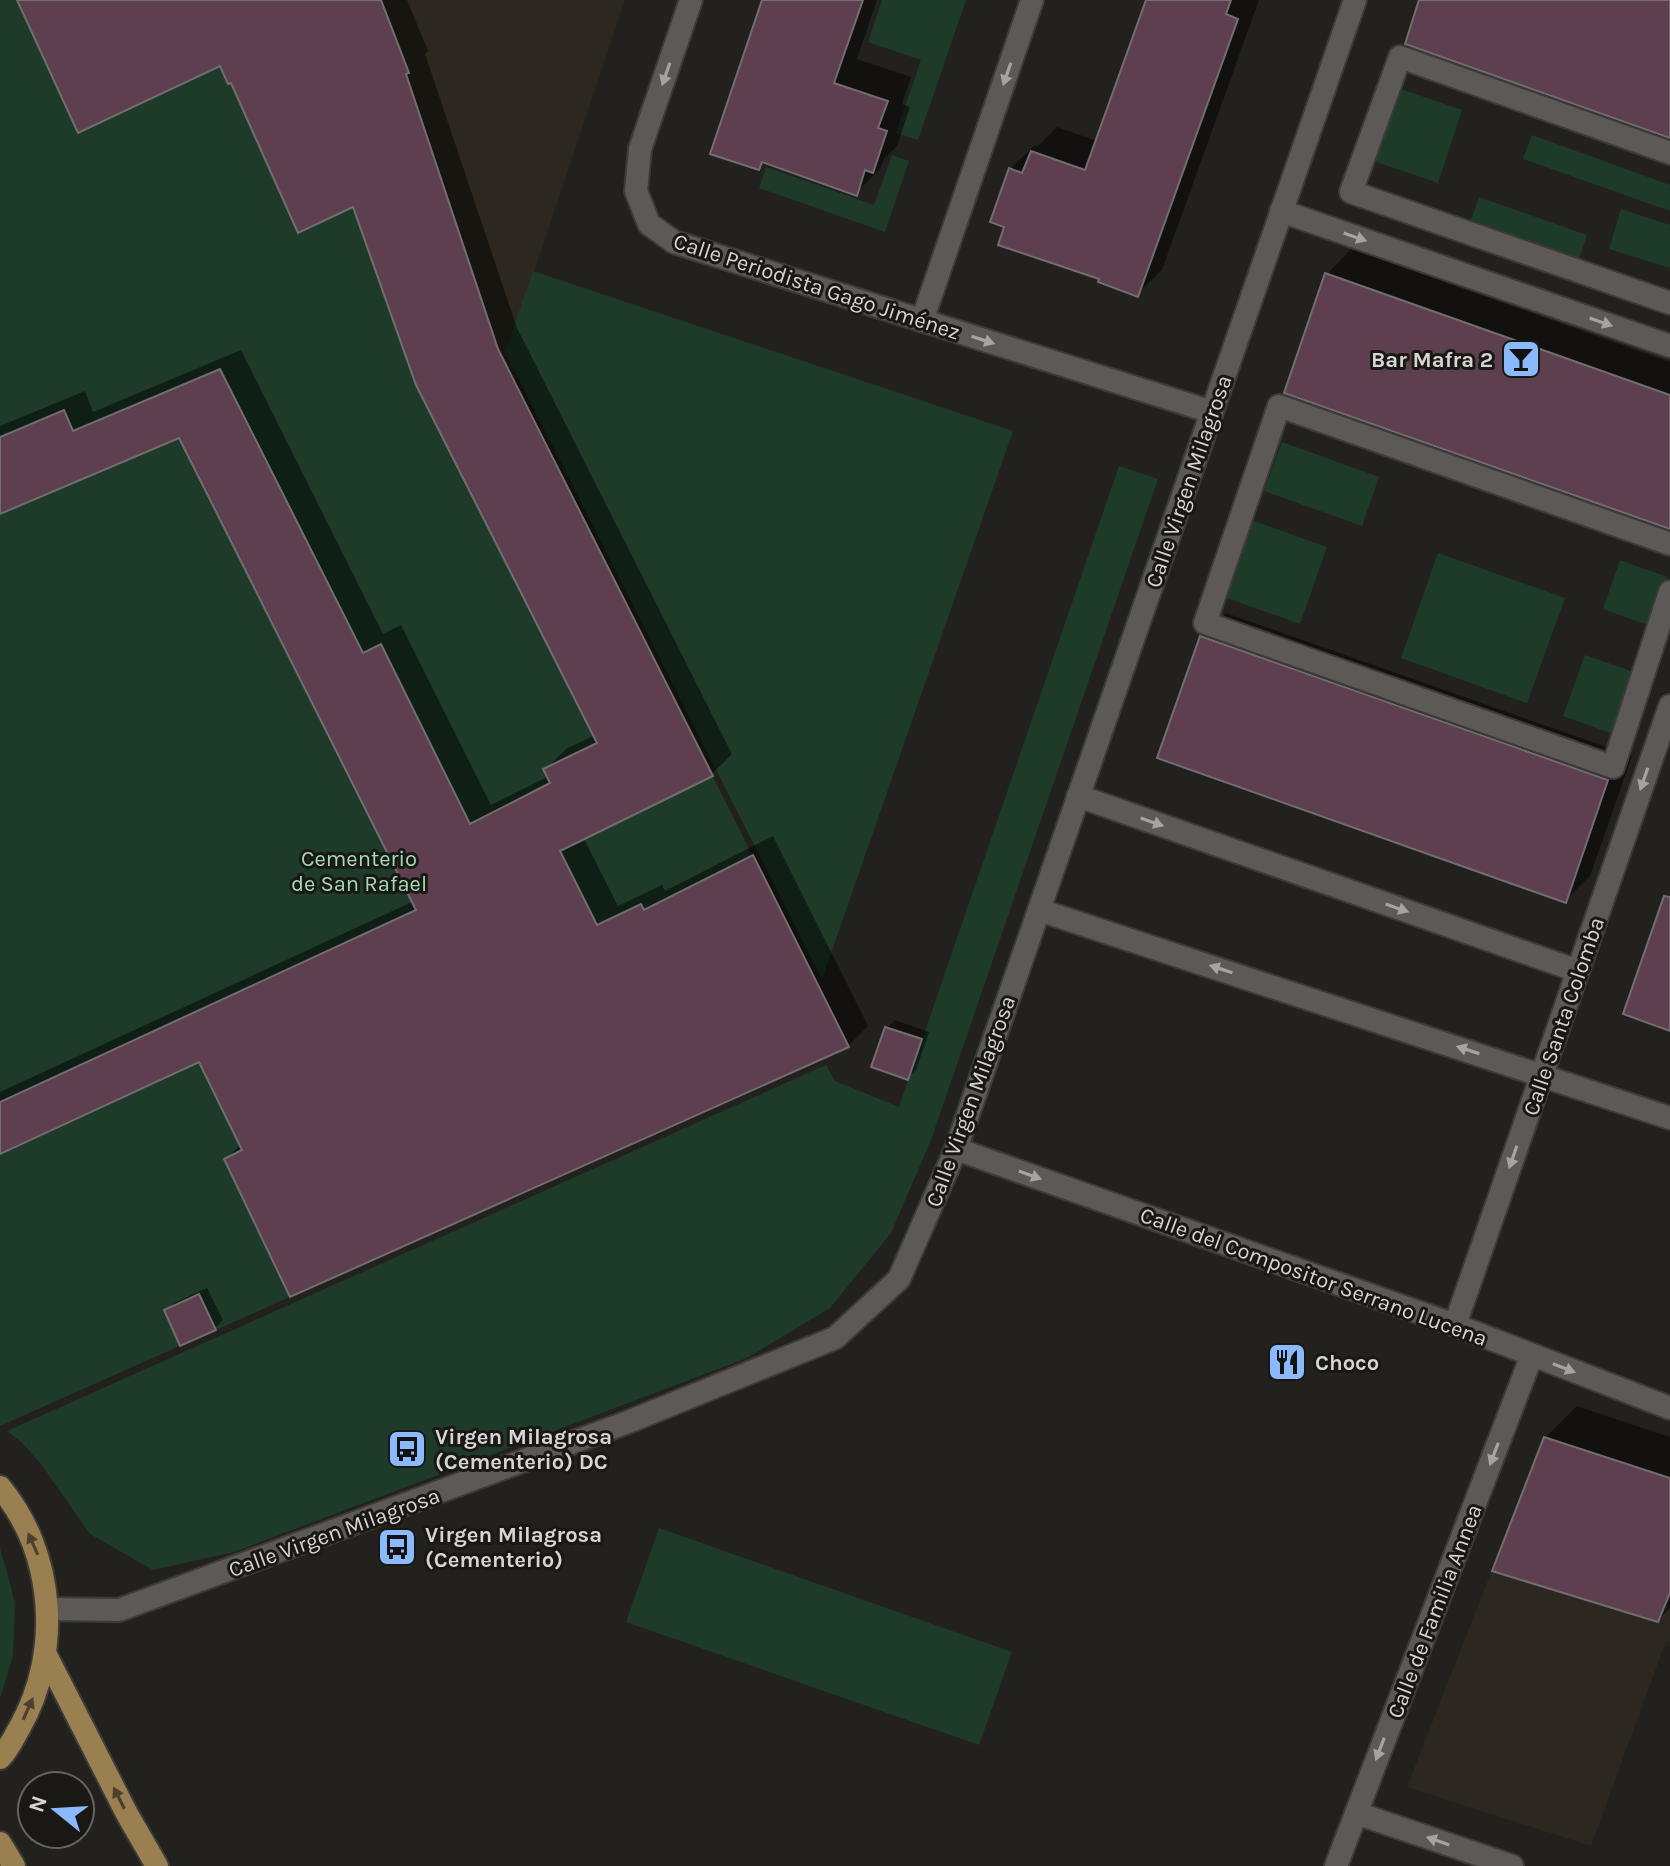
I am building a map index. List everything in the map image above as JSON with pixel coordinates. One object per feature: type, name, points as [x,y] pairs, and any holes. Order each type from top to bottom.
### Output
[{"type":"main road","points":[[0,1487],[14,1505],[38,1554],[48,1609],[46,1655],[31,1706],[0,1758]]},
{"type":"main road","points":[[46,1655],[157,1866]]},
{"type":"main road","points":[[0,1843],[14,1866]]},
{"type":"street","name":"Calle Periodista Gago Jiménez","points":[[691,0],[640,149],[636,191],[649,224],[674,242],[1212,412]]},
{"type":"street","points":[[922,321],[1032,0]]},
{"type":"street","name":"Calle Virgen Milagrosa","points":[[48,1609],[119,1610],[628,1422],[835,1338],[899,1279],[956,1149],[1355,0]]},
{"type":"street","points":[[1670,153],[1400,57],[1351,192],[1670,303]]},
{"type":"street","points":[[1281,211],[1670,346]]},
{"type":"street","points":[[1670,544],[1279,406],[1205,623],[1613,767],[1670,592]]},
{"type":"street","name":"Calle Santa Colomba","points":[[1455,1325],[1670,706]]},
{"type":"street","points":[[1078,796],[1578,971]]},
{"type":"street","points":[[1039,910],[1670,1118]]},
{"type":"street","name":"Calle del Compositor Serrano Lucena","points":[[956,1149],[1455,1325],[1670,1408]]},
{"type":"street","name":"Calle de Familia Annea","points":[[1336,1866],[1532,1355]]},
{"type":"street","points":[[1356,1813],[1512,1866]]},
{"type":"shaded area","points":[[381,0],[625,0],[514,332],[549,388],[512,377],[498,349]]},
{"type":"shaded area","points":[[1544,1437],[1670,1479],[1670,1642],[1666,1641],[1591,1846],[1407,1787]]},
{"type":"green space","name":"Cementerio de San Rafael","points":[[0,0],[380,0],[498,349],[849,1048],[0,1426]]},
{"type":"green space","points":[[882,0],[966,0],[918,140],[896,133],[921,60],[868,42]]},
{"type":"green space","points":[[1392,86],[1462,110],[1438,183],[1368,159]]},
{"type":"green space","points":[[1532,135],[1670,185],[1670,211],[1523,159]]},
{"type":"green space","points":[[892,155],[909,161],[885,232],[759,188],[766,167],[874,205]]},
{"type":"green space","points":[[1479,197],[1587,235],[1578,262],[1469,225]]},
{"type":"green space","points":[[1621,209],[1670,225],[1670,268],[1609,249]]},
{"type":"green space","points":[[533,271],[1013,431],[822,979],[505,352]]},
{"type":"green space","points":[[1282,442],[1379,477],[1362,526],[1264,491]]},
{"type":"green space","points":[[1119,466],[1158,479],[931,1140],[891,1233],[830,1308],[747,1358],[234,1552],[153,1570],[90,1534],[41,1464],[7,1431],[826,1065],[835,1081],[899,1107]]},
{"type":"green space","points":[[1251,520],[1327,547],[1300,624],[1224,597]]},
{"type":"green space","points":[[1438,553],[1565,598],[1527,703],[1401,658]]},
{"type":"green space","points":[[1620,560],[1667,577],[1650,626],[1603,609]]},
{"type":"green space","points":[[1585,655],[1634,672],[1613,734],[1563,716]]},
{"type":"green space","points":[[659,1528],[1012,1652],[979,1745],[626,1622]]},
{"type":"green space","points":[[0,1547],[15,1603],[13,1656],[0,1698]]},
{"type":"building","points":[[17,0],[381,0],[409,73],[406,74],[498,349],[713,776],[560,851],[597,925],[641,904],[644,910],[753,855],[849,1047],[290,1297],[224,1159],[242,1150],[199,1062],[0,1154],[0,1102],[416,910],[179,438],[0,514],[0,437],[64,410],[73,431],[220,369],[363,653],[381,644],[470,824],[550,783],[543,769],[597,743],[416,385],[353,207],[298,233],[231,83],[228,84],[220,66],[78,133]]},
{"type":"building","points":[[762,0],[863,0],[834,83],[888,101],[878,128],[887,131],[873,173],[865,170],[857,196],[762,162],[759,170],[710,154]]},
{"type":"building","points":[[1146,0],[1231,0],[1226,14],[1238,19],[1138,297],[1098,282],[1099,279],[998,245],[1004,227],[990,222],[1009,168],[1022,173],[1031,151],[1085,170]]},
{"type":"building","points":[[1419,0],[1670,0],[1670,138],[1405,44]]},
{"type":"building","points":[[1325,273],[1670,395],[1670,529],[1284,393]]},
{"type":"building","points":[[1200,636],[1608,780],[1566,903],[1157,758]]},
{"type":"building","points":[[1664,896],[1670,897],[1670,1031],[1623,1014]]},
{"type":"building","points":[[885,1027],[922,1039],[908,1080],[871,1067]]},
{"type":"building","points":[[199,1294],[216,1330],[180,1346],[164,1310]]},
{"type":"building","points":[[1544,1437],[1670,1478],[1670,1593],[1658,1622],[1492,1571]]},
{"type":"place","name":"Bar Mafra 2","points":[[1521,359]]},
{"type":"place","name":"Choco","points":[[1287,1362]]},
{"type":"place","name":"Virgen Milagrosa (Cementerio) DC","points":[[407,1449]]},
{"type":"place","name":"Virgen Milagrosa (Cementerio)","points":[[397,1547]]}]
